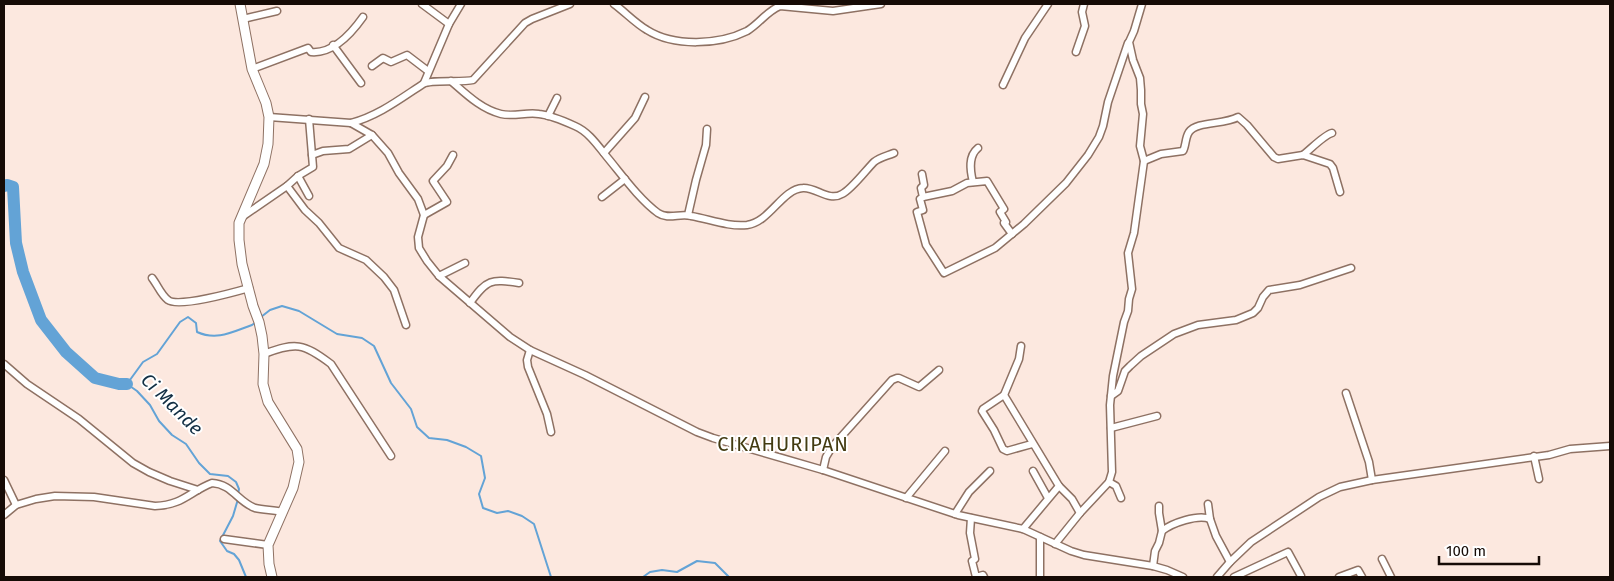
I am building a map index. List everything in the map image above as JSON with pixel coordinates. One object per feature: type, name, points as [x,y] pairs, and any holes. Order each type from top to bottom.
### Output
[{"type":"main road","points":[[240,4],[252,69],[266,104],[269,117],[268,144],[264,164],[242,217],[238,240],[242,264],[259,322],[264,354],[263,384],[268,402],[297,449],[299,457],[293,488],[268,545],[272,577]]},
{"type":"street","points":[[422,4],[450,24]]},
{"type":"street","points":[[424,83],[461,4]]},
{"type":"street","points":[[269,117],[351,123],[369,117],[424,83],[471,81],[475,79],[525,23],[570,4]]},
{"type":"street","points":[[614,4],[656,35],[666,39],[704,43],[743,32],[754,26],[774,8],[780,6],[787,5],[819,11],[833,11],[881,4]]},
{"type":"street","points":[[1003,85],[1025,38],[1048,4]]},
{"type":"street","points":[[1076,52],[1085,26],[1082,12],[1084,4]]},
{"type":"street","points":[[922,174],[924,185],[921,188],[923,197],[920,199],[923,210],[917,212],[926,245],[944,273],[995,248],[1066,183],[1094,146],[1103,126],[1108,102],[1142,4]]},
{"type":"street","points":[[243,20],[278,11]]},
{"type":"street","points":[[252,69],[308,48],[311,52],[319,53],[325,51],[344,39],[364,17]]},
{"type":"street","points":[[1055,544],[1080,513],[1109,482],[1112,472],[1111,396],[1114,369],[1132,289],[1128,253],[1134,233],[1144,161],[1140,146],[1143,114],[1141,84],[1129,42]]},
{"type":"street","points":[[334,45],[361,83]]},
{"type":"street","points":[[372,66],[383,58],[391,62],[407,55],[428,71]]},
{"type":"street","points":[[451,81],[474,100],[500,114],[512,116],[540,114],[582,130],[589,135],[625,180],[660,214],[670,217],[688,215],[730,224],[746,225],[768,214],[785,197],[798,189],[815,190],[835,196],[843,194],[876,161],[894,152]]},
{"type":"street","points":[[604,153],[635,118],[645,97]]},
{"type":"street","points":[[548,116],[557,98]]},
{"type":"street","points":[[1144,161],[1161,154],[1183,151],[1190,130],[1196,125],[1219,123],[1238,117],[1274,157],[1278,159],[1304,155],[1330,164],[1340,192]]},
{"type":"street","points":[[242,217],[287,186],[298,176],[313,168],[308,119]]},
{"type":"street","points":[[351,123],[372,135],[388,153],[418,199],[424,215],[418,237],[419,248],[426,261],[439,276],[470,303],[510,337],[530,350],[585,375],[697,432],[738,446],[823,470],[955,514],[1023,529],[1084,555],[1094,555],[1153,566],[1183,577]]},
{"type":"street","points":[[688,215],[706,145],[707,129]]},
{"type":"street","points":[[1304,155],[1320,142],[1323,137],[1332,133]]},
{"type":"street","points":[[312,155],[323,151],[349,149],[372,135]]},
{"type":"street","points":[[973,182],[971,159],[974,151],[978,148]]},
{"type":"street","points":[[424,215],[446,202],[433,181],[447,166],[453,155]]},
{"type":"street","points":[[298,176],[309,196]]},
{"type":"street","points":[[602,197],[625,180]]},
{"type":"street","points":[[923,197],[952,190],[967,183],[986,181],[1004,209],[1000,212],[1006,222],[1004,223],[1012,234]]},
{"type":"street","points":[[287,186],[305,210],[319,223],[339,248],[366,260],[384,277],[394,290],[406,325]]},
{"type":"street","points":[[439,276],[465,263]]},
{"type":"street","points":[[1111,396],[1118,390],[1124,371],[1141,356],[1174,334],[1198,325],[1236,320],[1253,313],[1269,290],[1300,285],[1351,268]]},
{"type":"street","points":[[152,278],[166,298],[174,302],[223,296],[249,288]]},
{"type":"street","points":[[470,303],[485,284],[499,280],[519,283]]},
{"type":"street","points":[[264,354],[279,348],[297,345],[331,364],[391,456]]},
{"type":"street","points":[[1021,346],[1019,358],[1004,395],[982,411],[994,430],[1001,447],[1007,451],[1032,444]]},
{"type":"street","points":[[530,350],[527,360],[528,367],[547,414],[551,432]]},
{"type":"street","points":[[4,364],[27,384],[80,419],[133,463],[170,481],[198,490]]},
{"type":"street","points":[[823,470],[826,457],[832,447],[892,380],[899,378],[919,387],[939,370]]},
{"type":"street","points":[[1346,393],[1369,462],[1372,480]]},
{"type":"street","points":[[1004,395],[1059,486],[1072,500],[1080,513]]},
{"type":"street","points":[[1111,428],[1157,416]]},
{"type":"street","points":[[1217,577],[1251,542],[1319,497],[1340,487],[1372,480],[1495,464],[1548,455],[1570,449],[1610,446]]},
{"type":"street","points":[[906,498],[945,451]]},
{"type":"street","points":[[1534,456],[1539,479]]},
{"type":"street","points":[[955,514],[969,492],[990,471]]},
{"type":"street","points":[[1033,471],[1048,498]]},
{"type":"street","points":[[4,480],[16,505]]},
{"type":"street","points":[[1109,482],[1116,486],[1121,498]]},
{"type":"street","points":[[4,515],[16,505],[55,496],[94,497],[165,506],[178,502],[212,483],[228,488],[254,508],[283,512]]},
{"type":"street","points":[[1023,529],[1059,486]]},
{"type":"street","points":[[1208,504],[1210,519],[1216,536],[1230,562]]},
{"type":"street","points":[[1153,566],[1155,551],[1162,531],[1159,506]]},
{"type":"street","points":[[1162,531],[1167,527],[1198,517],[1210,519]]},
{"type":"street","points":[[971,518],[970,533],[975,559],[972,561],[976,577],[983,575],[984,577]]},
{"type":"street","points":[[1040,537],[1040,577]]},
{"type":"street","points":[[224,539],[268,545]]},
{"type":"street","points":[[1234,577],[1288,552],[1301,577]]},
{"type":"street","points":[[1382,559],[1391,577]]},
{"type":"street","points":[[1339,577],[1358,570],[1362,577]]},
{"type":"waterway","name":"Ci Mande","points":[[4,186],[13,187],[16,243],[23,272],[41,320],[66,352],[95,378],[127,384]]},
{"type":"waterway","points":[[261,317],[270,310],[282,306],[299,311],[337,334],[362,338],[374,346],[391,383],[411,409],[417,427],[429,438],[447,440],[466,447],[481,456],[485,478],[479,494],[483,508],[497,513],[508,511],[522,516],[534,524],[551,577]]},
{"type":"waterway","points":[[238,494],[239,489],[236,482],[228,476],[210,474],[199,463],[186,444],[172,435],[159,421],[150,405],[137,391],[127,384],[143,362],[157,354],[180,322],[188,317],[196,323],[197,332],[211,336],[231,333],[256,322]]},
{"type":"waterway","name":"Ci Mande","points":[[238,499],[233,516],[220,541],[227,551],[234,554],[239,560],[246,577]]},
{"type":"waterway","points":[[643,577],[650,572],[662,570],[677,572],[697,561],[715,563],[729,577]]},
{"type":"district","name":"CIKAHURIPAN","points":[[783,444]]}]
